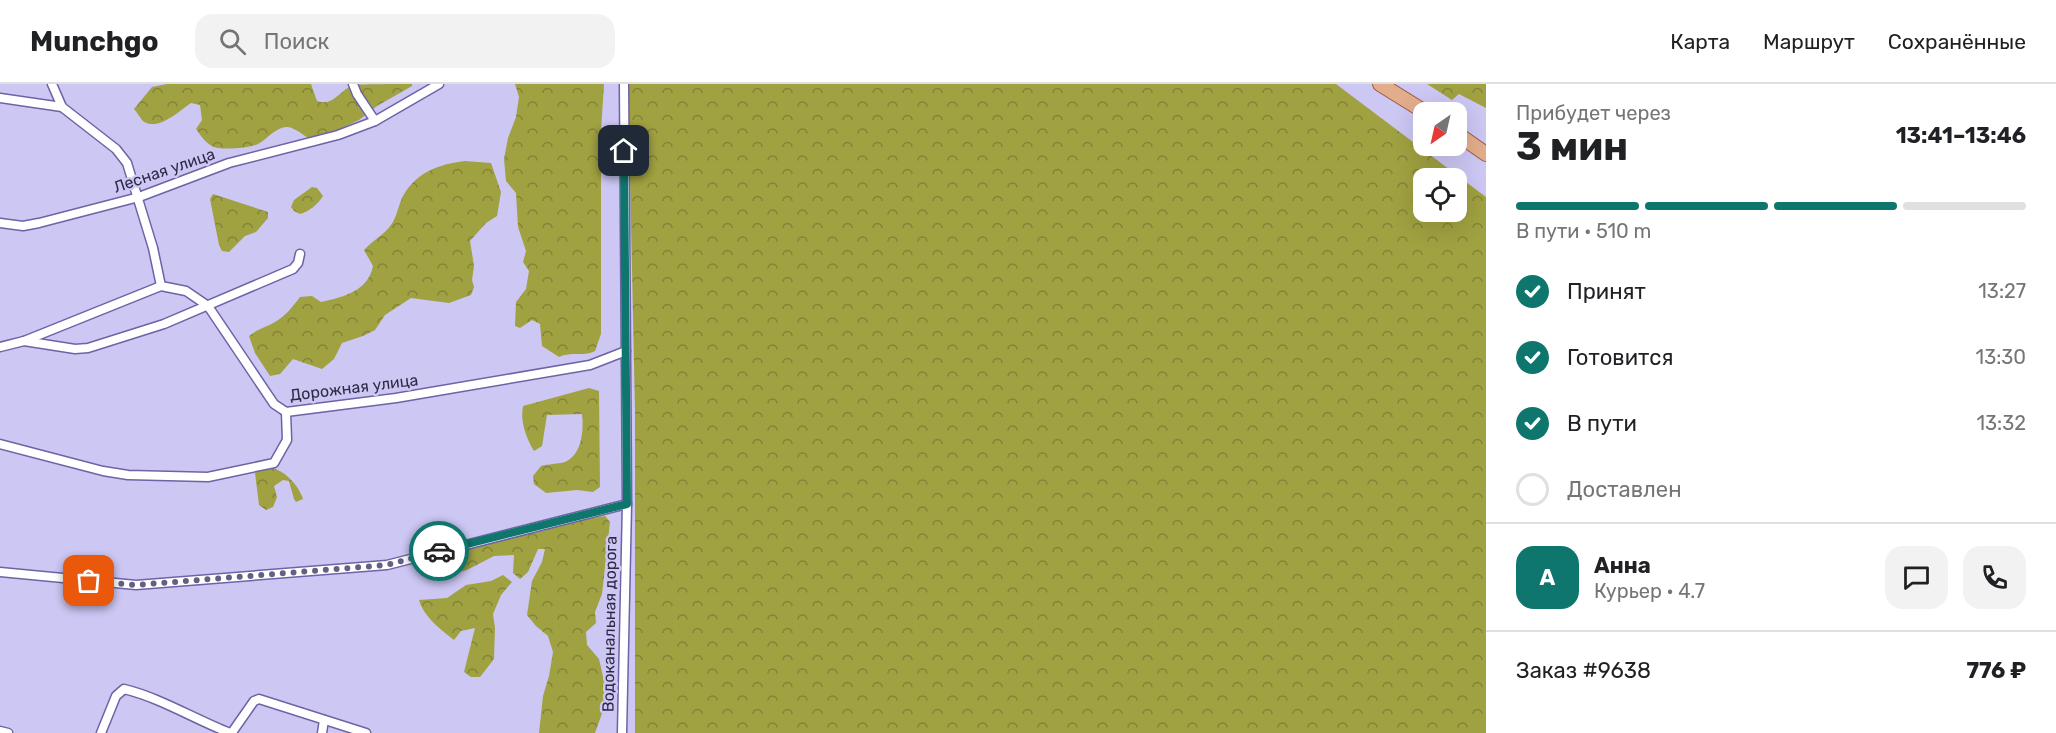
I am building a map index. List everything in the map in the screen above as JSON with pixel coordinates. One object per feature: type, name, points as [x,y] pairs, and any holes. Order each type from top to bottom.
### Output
[{"type":"main road","points":[[1380,84],[1413,105]]},
{"type":"main road","points":[[1467,141],[1486,154]]},
{"type":"street","points":[[0,347],[24,341],[161,286],[139,197],[127,163],[122,155],[62,107],[52,84]]},
{"type":"street","points":[[353,84],[375,121]]},
{"type":"street","name":"Лесная улица","points":[[0,223],[23,226],[39,224],[139,197],[229,163],[338,135],[375,121],[439,84]]},
{"type":"street","name":"Водоканальная дорога","points":[[622,733],[627,504],[624,84]]},
{"type":"street","points":[[0,98],[62,107]]},
{"type":"street","points":[[24,341],[75,349],[88,348],[164,324],[293,269],[298,263],[300,254]]},
{"type":"street","name":"Дорожная улица","points":[[161,286],[186,291],[208,306],[274,404],[286,412],[396,398],[579,367],[626,351]]},
{"type":"street","points":[[0,444],[128,475],[208,477],[274,463],[287,440],[286,412]]},
{"type":"street","points":[[0,572],[136,585],[387,565],[627,504]]},
{"type":"street","points":[[101,733],[116,696],[124,689],[144,693],[206,724],[230,733],[254,701],[259,699],[366,733]]},
{"type":"street","points":[[322,733],[324,720]]},
{"type":"street","points":[[0,731],[8,733]]},
{"type":"green space","points":[[167,84],[311,84],[317,101],[323,102],[332,100],[354,85],[412,84],[412,86],[377,106],[359,120],[314,141],[293,128],[286,127],[258,144],[228,149],[212,146],[196,129],[202,120],[200,105],[191,103],[155,124],[143,121],[134,109],[152,87]]},
{"type":"green space","points":[[515,84],[604,84],[601,131],[601,334],[595,351],[591,353],[568,354],[559,357],[542,346],[540,324],[532,320],[520,328],[515,326],[516,302],[526,289],[529,271],[523,262],[526,251],[518,227],[516,193],[506,181],[504,159],[519,97]]},
{"type":"green space","points":[[628,84],[1336,84],[1413,142],[1413,156],[1432,156],[1448,168],[1413,168],[1413,222],[1467,222],[1467,183],[1486,197],[1486,733],[635,733],[635,410]]},
{"type":"green space","points":[[1427,84],[1486,84],[1486,108],[1459,94],[1452,100]]},
{"type":"green space","points":[[465,161],[491,163],[501,192],[497,216],[486,223],[470,241],[474,266],[472,280],[474,287],[471,295],[449,303],[411,298],[385,315],[375,330],[342,343],[334,359],[322,369],[293,359],[280,374],[270,376],[255,353],[249,336],[283,317],[300,297],[312,296],[321,302],[354,292],[366,281],[373,266],[364,250],[391,225],[407,189],[428,171]]},
{"type":"green space","points":[[312,187],[317,188],[323,196],[321,199],[304,213],[294,211],[291,207],[294,200]]},
{"type":"green space","points":[[213,194],[268,212],[268,218],[256,232],[245,236],[229,252],[222,251],[219,245],[210,199]]},
{"type":"green space","points":[[589,388],[599,391],[600,487],[593,492],[577,490],[546,493],[534,484],[533,476],[541,466],[565,462],[575,454],[581,441],[582,414],[547,415],[542,446],[534,451],[524,429],[523,406]]},
{"type":"green space","points":[[273,468],[291,480],[303,499],[296,502],[289,481],[283,480],[274,486],[277,497],[273,507],[266,510],[259,505],[255,473],[258,469]]},
{"type":"green space","points":[[605,516],[610,522],[602,594],[595,612],[596,623],[586,632],[587,645],[599,659],[604,681],[605,705],[595,733],[539,733],[543,696],[553,652],[548,636],[527,615],[532,581],[542,562],[545,549],[538,549],[528,572],[520,579],[513,573],[514,555],[494,556],[467,570],[443,576],[438,565],[445,557],[461,549],[510,536],[536,533],[561,523]]},
{"type":"green space","points":[[503,575],[512,582],[501,595],[493,614],[494,659],[480,677],[471,677],[464,672],[475,628],[461,631],[454,640],[429,617],[419,600],[447,598],[466,585],[491,581]]},
{"type":"way so far","points":[[89,581],[136,585],[387,565],[439,551]]},
{"type":"route","points":[[439,551],[627,504],[624,151]]}]
